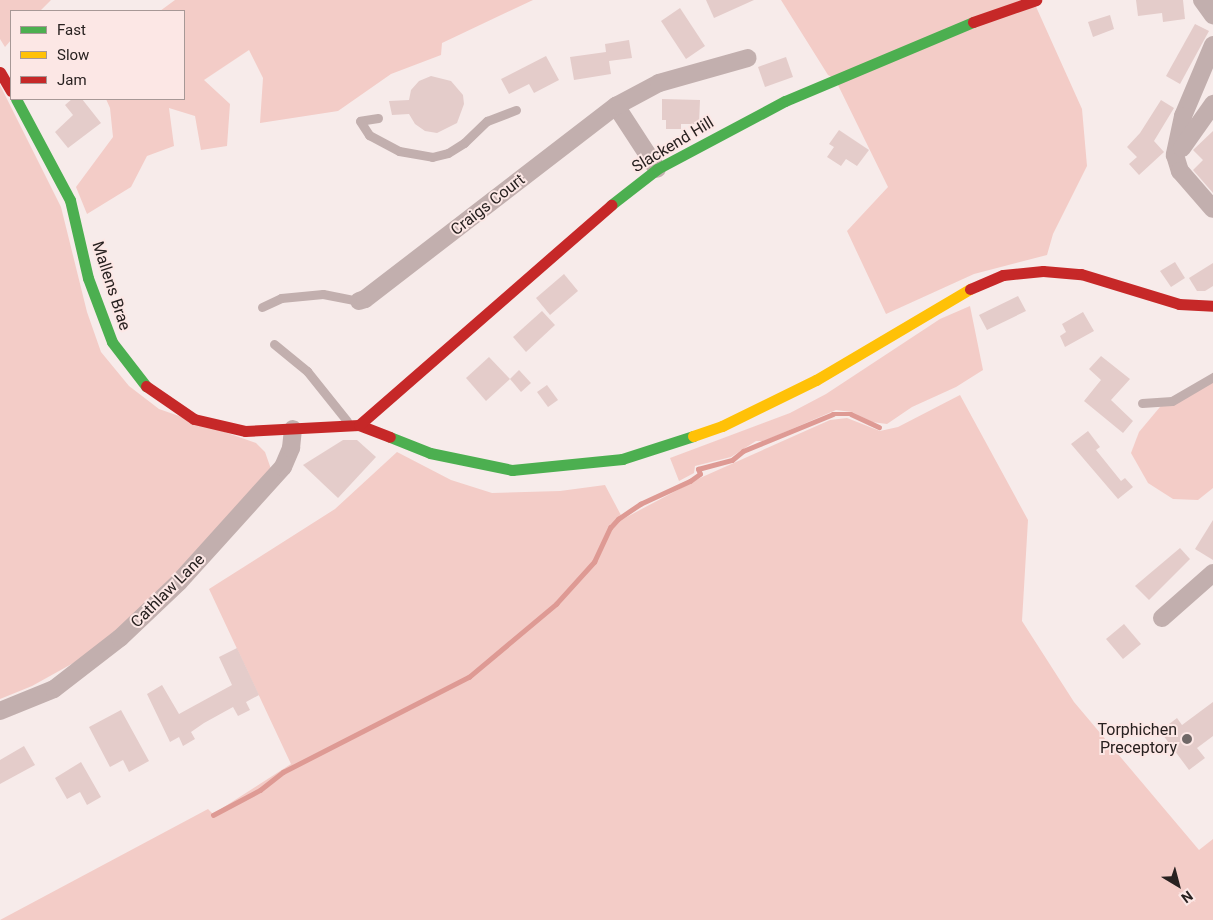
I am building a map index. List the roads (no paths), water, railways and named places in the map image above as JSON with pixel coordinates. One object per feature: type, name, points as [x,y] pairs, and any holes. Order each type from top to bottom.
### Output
[{"type":"main road","name":"Slackend Hill","points":[[355,425],[612,204],[657,169],[784,101],[952,29],[1036,0]]},
{"type":"main road","points":[[0,72],[10,89]]},
{"type":"main road","name":"Mallens Brae","points":[[17,100],[70,200],[88,278],[112,342],[144,385],[194,419],[245,431],[355,425]]},
{"type":"main road","points":[[355,425],[430,453],[512,470],[622,458],[722,426],[816,380],[956,295],[1003,275],[1043,271],[1080,274],[1179,304],[1213,306]]},
{"type":"street","points":[[1202,0],[1213,15]]},
{"type":"street","points":[[1213,45],[1184,116],[1175,155],[1180,171],[1213,209]]},
{"type":"street","name":"Craigs Court","points":[[359,301],[366,299],[616,106],[659,83],[748,58]]},
{"type":"street","points":[[1175,155],[1213,104]]},
{"type":"street","points":[[616,106],[657,169]]},
{"type":"street","name":"Cathlaw Lane","points":[[0,712],[54,689],[120,638],[179,582],[283,467],[291,448],[293,429]]},
{"type":"street","points":[[1162,618],[1213,573]]},
{"type":"lane","points":[[378,118],[360,121],[369,135],[399,151],[432,157],[448,153],[464,143],[487,121],[516,110]]},
{"type":"lane","points":[[262,307],[281,298],[323,294],[359,301]]},
{"type":"lane","points":[[274,344],[307,371],[355,425]]},
{"type":"lane","points":[[1142,403],[1172,401],[1213,377]]},
{"type":"waterway","points":[[213,815],[260,790],[283,772],[469,677],[556,604],[594,562],[610,528],[618,519],[640,504],[690,481],[700,474],[698,469],[732,460],[743,451],[833,414],[851,414],[879,427]]},
{"type":"place","name":"Torphichen Preceptory","points":[[1187,739]]}]
